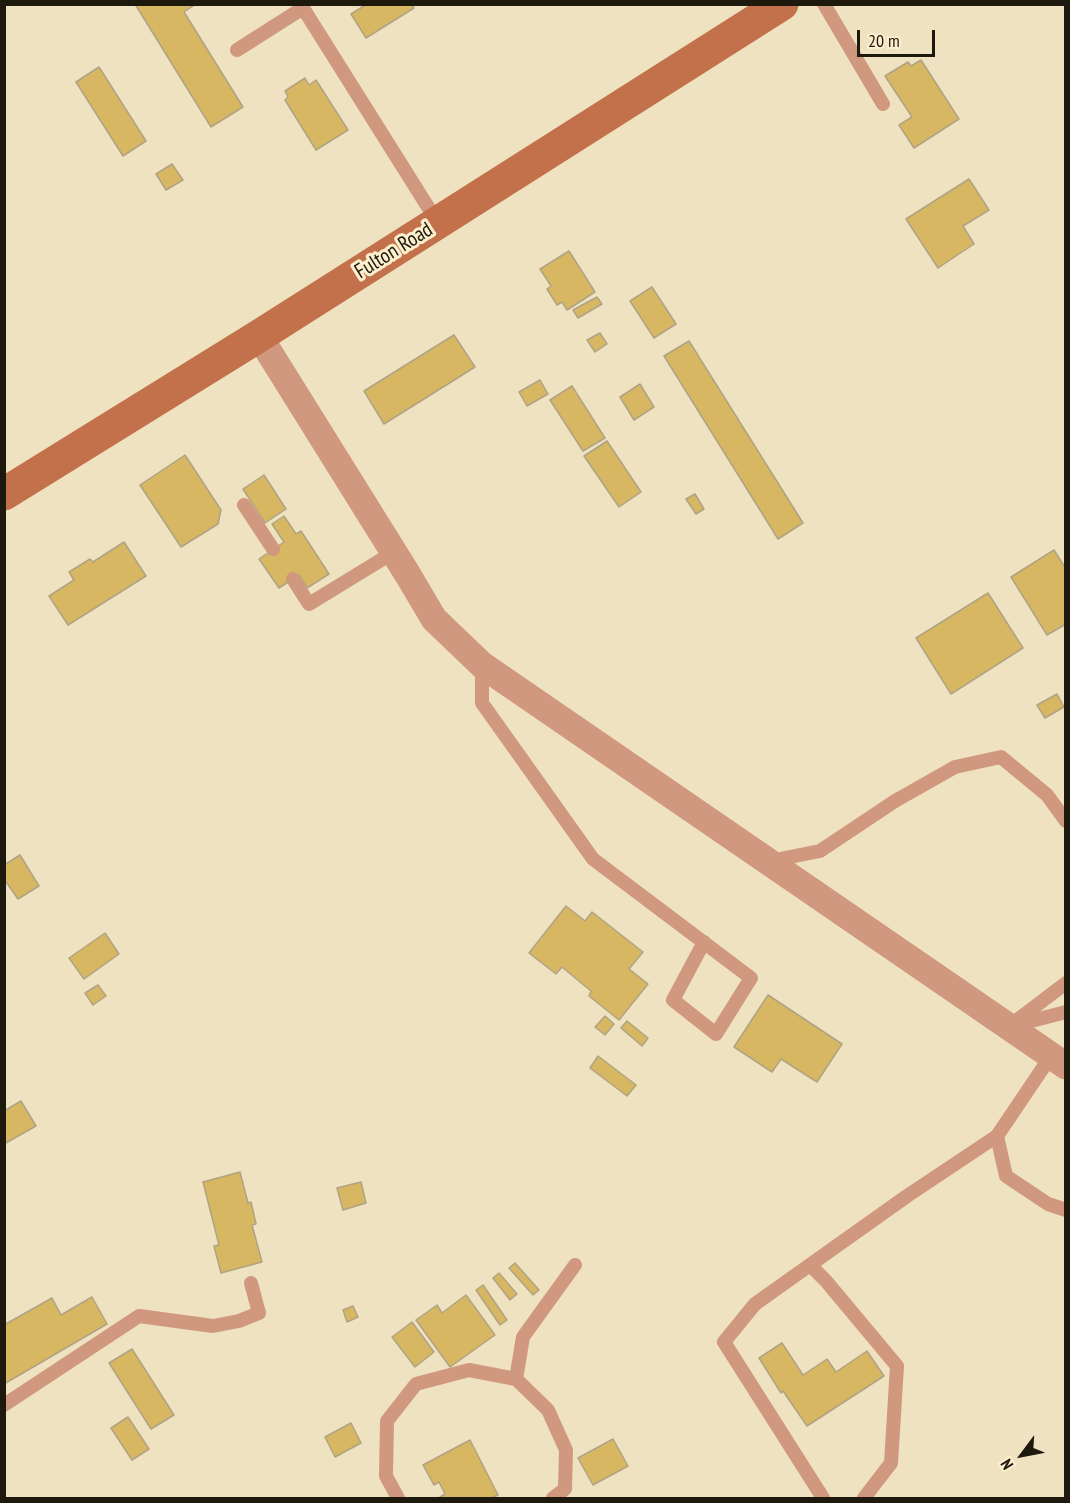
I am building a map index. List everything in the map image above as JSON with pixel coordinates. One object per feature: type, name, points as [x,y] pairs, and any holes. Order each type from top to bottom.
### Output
[{"type":"main road","name":"Fulton Road","points":[[7,488],[259,336],[769,8]]},
{"type":"street","points":[[259,336],[434,619],[482,665],[1058,1061]]},
{"type":"lane","points":[[824,4],[883,104]]},
{"type":"lane","points":[[237,50],[303,8],[438,223]]},
{"type":"lane","points":[[244,505],[273,549]]},
{"type":"lane","points":[[293,579],[309,604],[394,552]]},
{"type":"lane","points":[[482,665],[483,703],[593,859],[704,942],[751,978],[716,1034],[673,1000],[704,942]]},
{"type":"lane","points":[[768,861],[820,851],[895,801],[955,768],[1001,757],[1047,795],[1065,821]]},
{"type":"lane","points":[[1008,1027],[1065,983]]},
{"type":"lane","points":[[1008,1027],[1065,1012]]},
{"type":"lane","points":[[823,1498],[724,1342],[755,1304],[907,1196],[997,1136],[1058,1061]]},
{"type":"lane","points":[[997,1136],[1006,1176],[1048,1204],[1065,1210]]},
{"type":"lane","points":[[516,1379],[523,1337],[575,1265]]},
{"type":"lane","points":[[811,1266],[897,1366],[891,1463],[864,1498]]},
{"type":"lane","points":[[4,1405],[139,1316],[213,1326],[239,1321],[259,1313],[251,1283]]},
{"type":"lane","points":[[398,1498],[386,1476],[387,1421],[416,1384],[469,1370],[516,1379],[548,1410],[566,1450],[565,1489],[553,1498]]},
{"type":"building","points":[[135,4],[196,4],[184,12],[243,107],[211,127]]},
{"type":"building","points":[[367,4],[412,4],[414,8],[366,38],[351,14]]},
{"type":"building","points":[[921,60],[959,119],[914,148],[899,125],[912,117],[885,76],[908,62],[911,66]]},
{"type":"building","points":[[99,67],[146,141],[123,156],[76,82]]},
{"type":"building","points":[[305,78],[309,85],[316,80],[348,130],[316,150],[285,100],[288,97],[285,91]]},
{"type":"building","points":[[172,164],[183,180],[166,190],[156,174]]},
{"type":"building","points":[[969,179],[989,210],[963,226],[974,244],[938,268],[906,219]]},
{"type":"building","points":[[569,251],[595,292],[567,310],[562,302],[557,305],[547,289],[551,286],[540,269]]},
{"type":"building","points":[[652,287],[676,324],[654,338],[630,301]]},
{"type":"building","points":[[597,297],[602,304],[578,318],[573,310]]},
{"type":"building","points":[[600,333],[607,344],[595,352],[587,340]]},
{"type":"building","points":[[454,335],[475,367],[384,424],[364,391]]},
{"type":"building","points":[[689,341],[803,523],[778,539],[664,356]]},
{"type":"building","points":[[540,380],[548,394],[527,406],[519,392]]},
{"type":"building","points":[[640,384],[654,407],[634,420],[620,397]]},
{"type":"building","points":[[572,386],[605,438],[583,451],[550,400]]},
{"type":"building","points":[[607,441],[641,492],[619,507],[584,456]]},
{"type":"building","points":[[185,455],[221,510],[218,524],[181,547],[140,485]]},
{"type":"building","points":[[264,475],[286,509],[265,523],[243,489]]},
{"type":"building","points":[[695,494],[704,509],[696,514],[686,499]]},
{"type":"building","points":[[284,516],[296,534],[301,531],[329,574],[307,588],[299,575],[279,588],[259,559],[284,542],[272,524]]},
{"type":"building","points":[[124,542],[146,576],[68,625],[49,596],[74,580],[69,572],[90,559],[93,562]]},
{"type":"building","points":[[1054,550],[1066,569],[1066,624],[1047,635],[1011,577]]},
{"type":"building","points":[[988,593],[1023,648],[951,694],[916,638]]},
{"type":"building","points":[[1057,694],[1064,707],[1045,718],[1037,705]]},
{"type":"building","points":[[20,855],[39,886],[18,899],[4,879],[4,865]]},
{"type":"building","points":[[566,906],[585,921],[592,912],[643,952],[629,969],[648,984],[619,1020],[589,996],[591,991],[562,967],[556,974],[529,953]]},
{"type":"building","points":[[105,933],[119,954],[84,979],[69,958]]},
{"type":"building","points":[[98,985],[106,996],[93,1005],[85,993]]},
{"type":"building","points":[[768,995],[842,1044],[817,1082],[781,1059],[772,1072],[734,1047]]},
{"type":"building","points":[[605,1016],[614,1024],[605,1035],[595,1027]]},
{"type":"building","points":[[627,1021],[648,1038],[642,1046],[621,1028]]},
{"type":"building","points":[[598,1056],[636,1085],[627,1096],[590,1068]]},
{"type":"building","points":[[21,1101],[36,1126],[4,1144],[4,1111]]},
{"type":"building","points":[[240,1172],[248,1203],[251,1202],[256,1224],[252,1225],[262,1262],[221,1273],[214,1246],[219,1245],[203,1182]]},
{"type":"building","points":[[361,1182],[366,1203],[343,1210],[337,1188]]},
{"type":"building","points":[[515,1263],[539,1290],[533,1295],[509,1268]]},
{"type":"building","points":[[499,1273],[517,1294],[510,1300],[493,1278]]},
{"type":"building","points":[[483,1285],[507,1320],[500,1325],[476,1290]]},
{"type":"building","points":[[466,1295],[495,1335],[450,1367],[416,1320],[437,1305],[442,1313]]},
{"type":"building","points":[[92,1297],[107,1324],[4,1384],[4,1325],[52,1298],[61,1315]]},
{"type":"building","points":[[353,1306],[358,1317],[347,1322],[343,1310]]},
{"type":"building","points":[[412,1322],[434,1352],[415,1367],[392,1337]]},
{"type":"building","points":[[782,1343],[803,1375],[827,1359],[836,1372],[867,1351],[884,1376],[807,1426],[783,1391],[781,1393],[759,1358]]},
{"type":"building","points":[[132,1349],[174,1415],[151,1429],[109,1363]]},
{"type":"building","points":[[128,1417],[149,1449],[132,1460],[111,1428]]},
{"type":"building","points":[[351,1423],[361,1443],[335,1457],[325,1437]]},
{"type":"building","points":[[613,1439],[628,1466],[593,1485],[578,1458]]},
{"type":"building","points":[[470,1440],[498,1495],[491,1498],[441,1498],[445,1494],[439,1482],[434,1485],[423,1465]]}]
